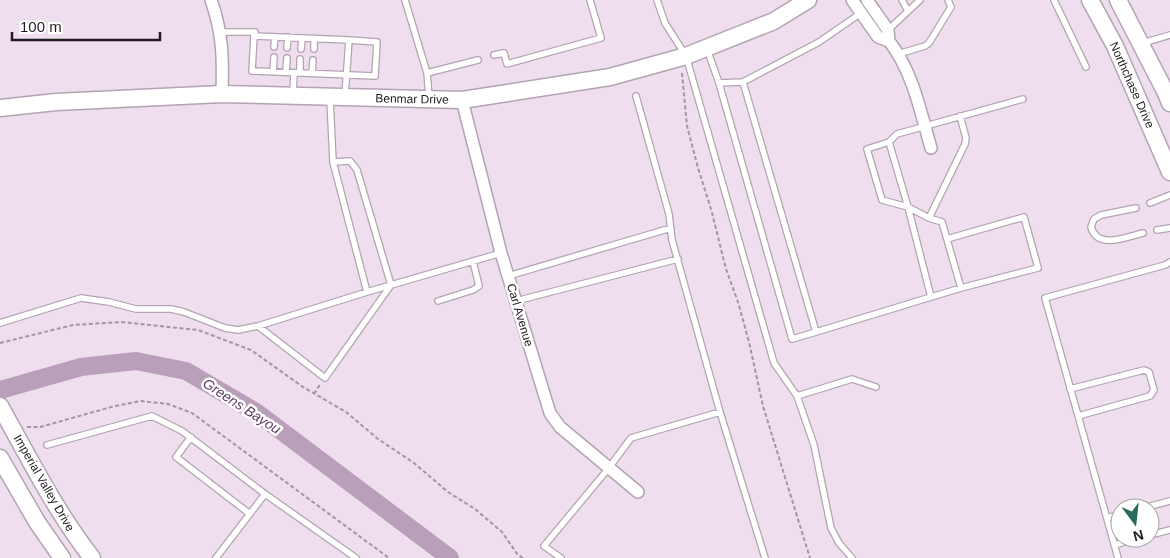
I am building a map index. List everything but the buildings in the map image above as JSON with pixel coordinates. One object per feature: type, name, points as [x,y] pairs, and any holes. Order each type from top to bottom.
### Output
[{"type":"street","points":[[211,0],[217,16],[223,54],[222,94]]},
{"type":"street","name":"Benmar Drive","points":[[0,108],[56,102],[222,94],[462,100],[610,77],[688,61],[707,49],[774,21],[808,0]]},
{"type":"street","points":[[852,0],[878,37],[888,36]]},
{"type":"street","points":[[867,0],[911,77],[931,148]]},
{"type":"street","name":"Northchase Drive","points":[[1090,0],[1167,155],[1170,172]]},
{"type":"street","name":"Northchase Drive","points":[[1118,0],[1170,103]]},
{"type":"street","points":[[1118,53],[1140,43]]},
{"type":"street","name":"Carl Avenue","points":[[462,100],[501,253],[550,413],[560,427],[608,469],[638,492]]},
{"type":"street","name":"Imperial Valley Drive","points":[[0,406],[53,502],[92,558]]},
{"type":"street","name":"Imperial Valley Drive","points":[[0,458],[37,522],[62,558]]},
{"type":"lane","points":[[405,0],[426,73],[429,99]]},
{"type":"lane","points":[[494,55],[504,53],[507,64],[601,38],[590,0]]},
{"type":"lane","points":[[657,0],[664,23],[688,61],[774,363],[797,396],[814,445],[831,528],[839,543],[852,558]]},
{"type":"lane","points":[[902,0],[908,11]]},
{"type":"lane","points":[[888,36],[908,11],[920,0]]},
{"type":"lane","points":[[1054,0],[1086,67]]},
{"type":"lane","points":[[898,54],[929,43],[949,3]]},
{"type":"lane","points":[[719,83],[743,82],[819,42],[861,13]]},
{"type":"lane","points":[[220,32],[254,32],[252,71],[375,76],[377,42],[254,36]]},
{"type":"lane","points":[[1140,43],[1170,35]]},
{"type":"lane","points":[[274,47],[275,37]]},
{"type":"lane","points":[[287,48],[288,37]]},
{"type":"lane","points":[[301,49],[302,38]]},
{"type":"lane","points":[[314,39],[314,49]]},
{"type":"lane","points":[[349,40],[347,75],[338,97],[333,162],[367,292]]},
{"type":"lane","points":[[707,49],[719,83],[792,339],[961,288],[1038,268],[1024,217],[947,239]]},
{"type":"lane","points":[[273,72],[274,58]]},
{"type":"lane","points":[[286,72],[287,58]]},
{"type":"lane","points":[[293,96],[300,59]]},
{"type":"lane","points":[[312,73],[313,60]]},
{"type":"lane","points":[[426,73],[478,60]]},
{"type":"lane","points":[[743,82],[816,332]]},
{"type":"lane","points":[[636,96],[669,214],[678,260],[720,412],[765,558]]},
{"type":"lane","points":[[961,288],[942,222],[929,218],[908,207],[882,200],[867,150],[888,142],[897,134],[1023,98]]},
{"type":"lane","points":[[929,218],[965,144],[966,138],[960,116]]},
{"type":"lane","points":[[888,142],[908,207],[931,297]]},
{"type":"lane","points":[[333,162],[350,162],[357,170],[391,285]]},
{"type":"lane","points":[[1150,203],[1170,194]]},
{"type":"lane","points":[[1136,208],[1101,215],[1094,219],[1091,227],[1096,237],[1108,241],[1143,233]]},
{"type":"lane","points":[[508,276],[671,228]]},
{"type":"lane","points":[[1157,230],[1170,228]]},
{"type":"lane","points":[[0,323],[81,298],[136,309],[171,309],[225,328],[238,330],[258,326],[501,253]]},
{"type":"lane","points":[[516,301],[678,260]]},
{"type":"lane","points":[[438,301],[473,290],[478,286],[473,261]]},
{"type":"lane","points":[[1110,530],[1045,298],[1170,262]]},
{"type":"lane","points":[[258,326],[325,378],[391,285]]},
{"type":"lane","points":[[1070,389],[1144,370],[1149,372],[1154,390],[1150,396],[1078,416]]},
{"type":"lane","points":[[797,396],[852,379],[876,387]]},
{"type":"lane","points":[[561,558],[544,546],[608,469],[631,438],[720,412]]},
{"type":"lane","points":[[47,445],[152,416],[182,431],[353,557]]},
{"type":"lane","points":[[191,438],[176,457],[250,514]]},
{"type":"lane","points":[[216,558],[265,494]]},
{"type":"path","points":[[688,61],[681,68],[685,91],[684,106],[687,126],[726,269],[738,302],[749,342],[763,406],[810,558]]},
{"type":"path","points":[[0,343],[73,325],[121,322],[198,330],[251,350],[314,394],[346,412],[378,439],[414,463],[448,492],[475,509],[502,532],[518,555],[523,558]]},
{"type":"path","points":[[314,394],[325,378]]},
{"type":"waterway","name":"Greens Bayou","points":[[0,390],[81,367],[136,361],[186,371],[256,412],[450,558]]}]
